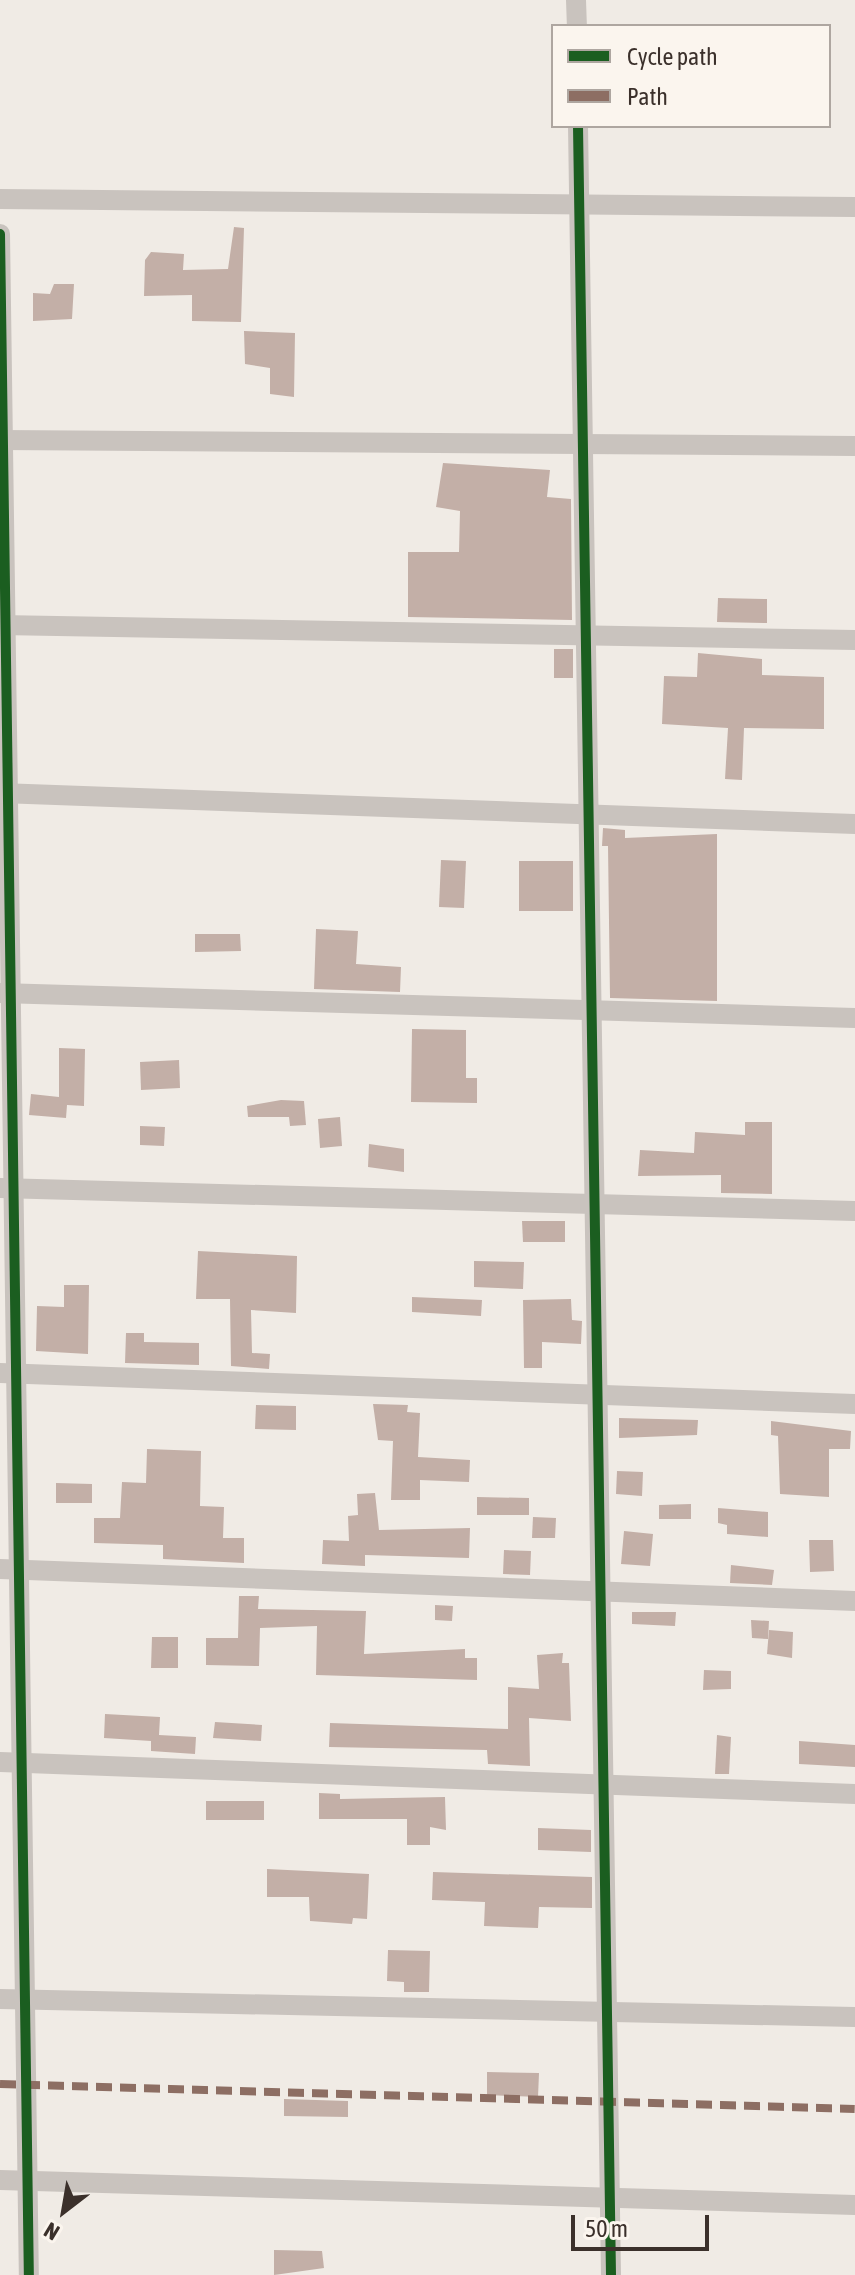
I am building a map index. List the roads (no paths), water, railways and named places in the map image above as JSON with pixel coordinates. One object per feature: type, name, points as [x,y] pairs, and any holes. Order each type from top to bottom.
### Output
[{"type":"street","points":[[576,0],[577,24]]},
{"type":"street","points":[[578,128],[588,1011],[611,2275]]},
{"type":"street","points":[[0,199],[855,207]]},
{"type":"street","points":[[0,234],[10,1570],[23,1763],[29,2275]]},
{"type":"street","points":[[2,440],[855,446]]},
{"type":"street","points":[[3,625],[855,640]]},
{"type":"street","points":[[4,794],[855,824]]},
{"type":"street","points":[[5,993],[855,1018]]},
{"type":"street","points":[[6,1188],[855,1211]]},
{"type":"street","points":[[8,1373],[855,1404]]},
{"type":"street","points":[[10,1570],[855,1601]]},
{"type":"street","points":[[0,1762],[855,1794]]},
{"type":"street","points":[[0,1999],[855,2017]]},
{"type":"street","points":[[0,2180],[855,2205]]}]
